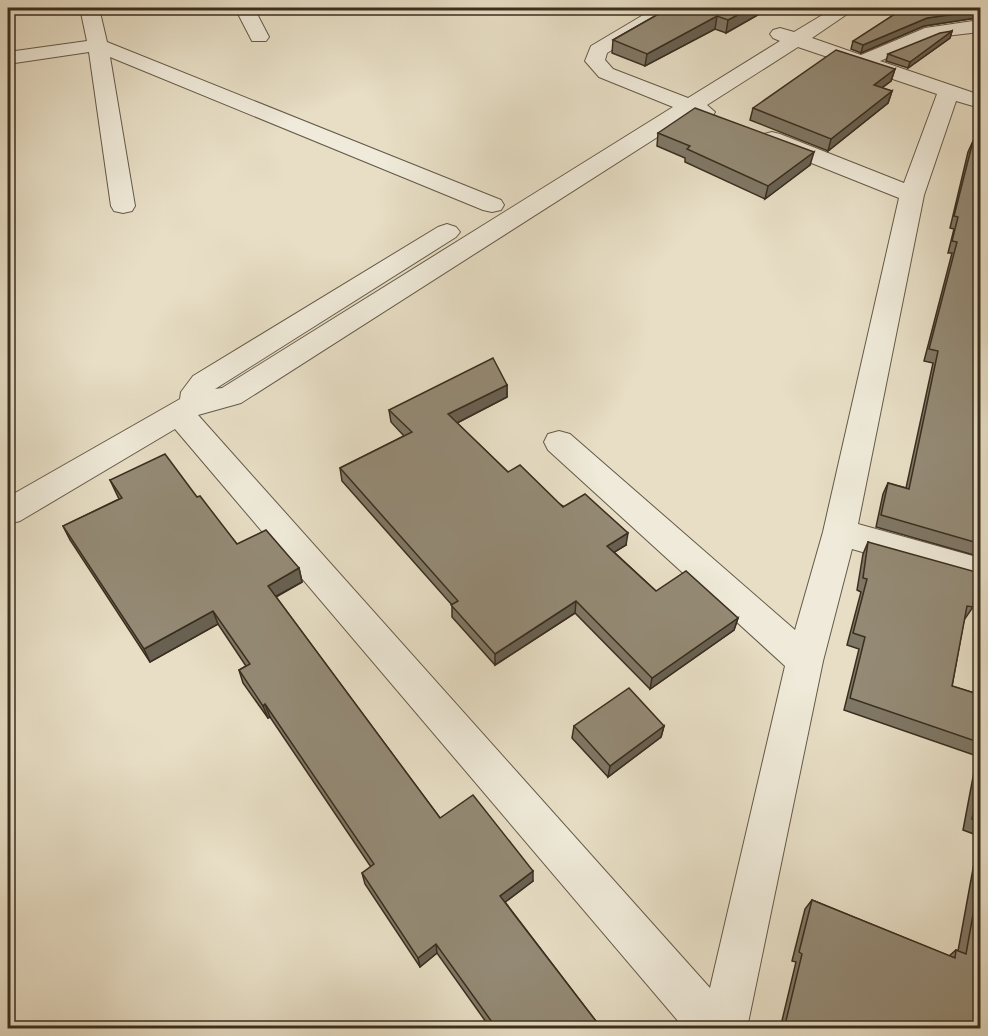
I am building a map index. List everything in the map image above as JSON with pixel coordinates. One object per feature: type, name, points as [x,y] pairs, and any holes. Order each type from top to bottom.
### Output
[{"type":"street","points":[[90,8],[98,45],[123,206]]},
{"type":"street","points":[[245,8],[259,37]]},
{"type":"street","points":[[668,8],[598,50],[595,61],[606,73],[723,119]]},
{"type":"street","points":[[784,35],[813,8]]},
{"type":"street","points":[[8,512],[187,408],[231,396],[784,35],[846,8]]},
{"type":"street","points":[[862,62],[916,36],[938,30],[981,27]]},
{"type":"street","points":[[784,35],[981,102]]},
{"type":"street","points":[[8,58],[98,45],[475,215]]},
{"type":"street","points":[[724,1029],[805,661],[840,532],[912,195],[950,90]]},
{"type":"street","points":[[187,408],[203,382],[475,215],[679,102]]},
{"type":"street","points":[[757,133],[912,195]]},
{"type":"street","points":[[187,408],[714,1029]]},
{"type":"street","points":[[559,442],[805,661]]},
{"type":"street","points":[[840,532],[981,572]]},
{"type":"building","points":[[669,8],[751,8],[728,20],[717,16],[647,54],[613,40]]},
{"type":"building","points":[[904,8],[981,9],[927,18],[863,45],[853,41]]},
{"type":"building","points":[[952,31],[910,62],[888,54],[940,33]]},
{"type":"building","points":[[836,50],[895,69],[874,85],[892,91],[831,139],[753,108]]},
{"type":"building","points":[[695,108],[814,152],[768,186],[687,149],[690,146],[658,133]]},
{"type":"building","points":[[973,141],[981,142],[981,544],[881,515],[888,483],[909,489],[938,351],[929,349],[957,242],[952,241],[958,217],[954,216]]},
{"type":"building","points":[[493,358],[507,385],[448,414],[508,472],[520,465],[563,507],[585,494],[628,533],[607,546],[656,591],[686,571],[738,618],[652,678],[576,601],[495,654],[451,605],[458,601],[340,468],[412,432],[389,410]]},
{"type":"building","points":[[165,454],[197,497],[200,496],[237,544],[266,530],[299,568],[268,586],[440,818],[473,795],[533,871],[500,896],[602,1029],[497,1029],[436,944],[418,958],[362,873],[374,864],[265,704],[263,706],[239,670],[250,664],[213,611],[144,649],[63,526],[122,498],[110,480]]},
{"type":"building","points":[[868,542],[976,572],[973,607],[967,606],[952,686],[981,695],[981,743],[850,698],[865,637],[853,633],[867,579],[863,578]]},
{"type":"building","points":[[629,688],[664,726],[610,766],[574,726]]},
{"type":"building","points":[[981,774],[981,823],[972,819]]},
{"type":"building","points":[[981,870],[981,1029],[784,1029],[812,900],[955,958],[956,950],[966,954]]}]
